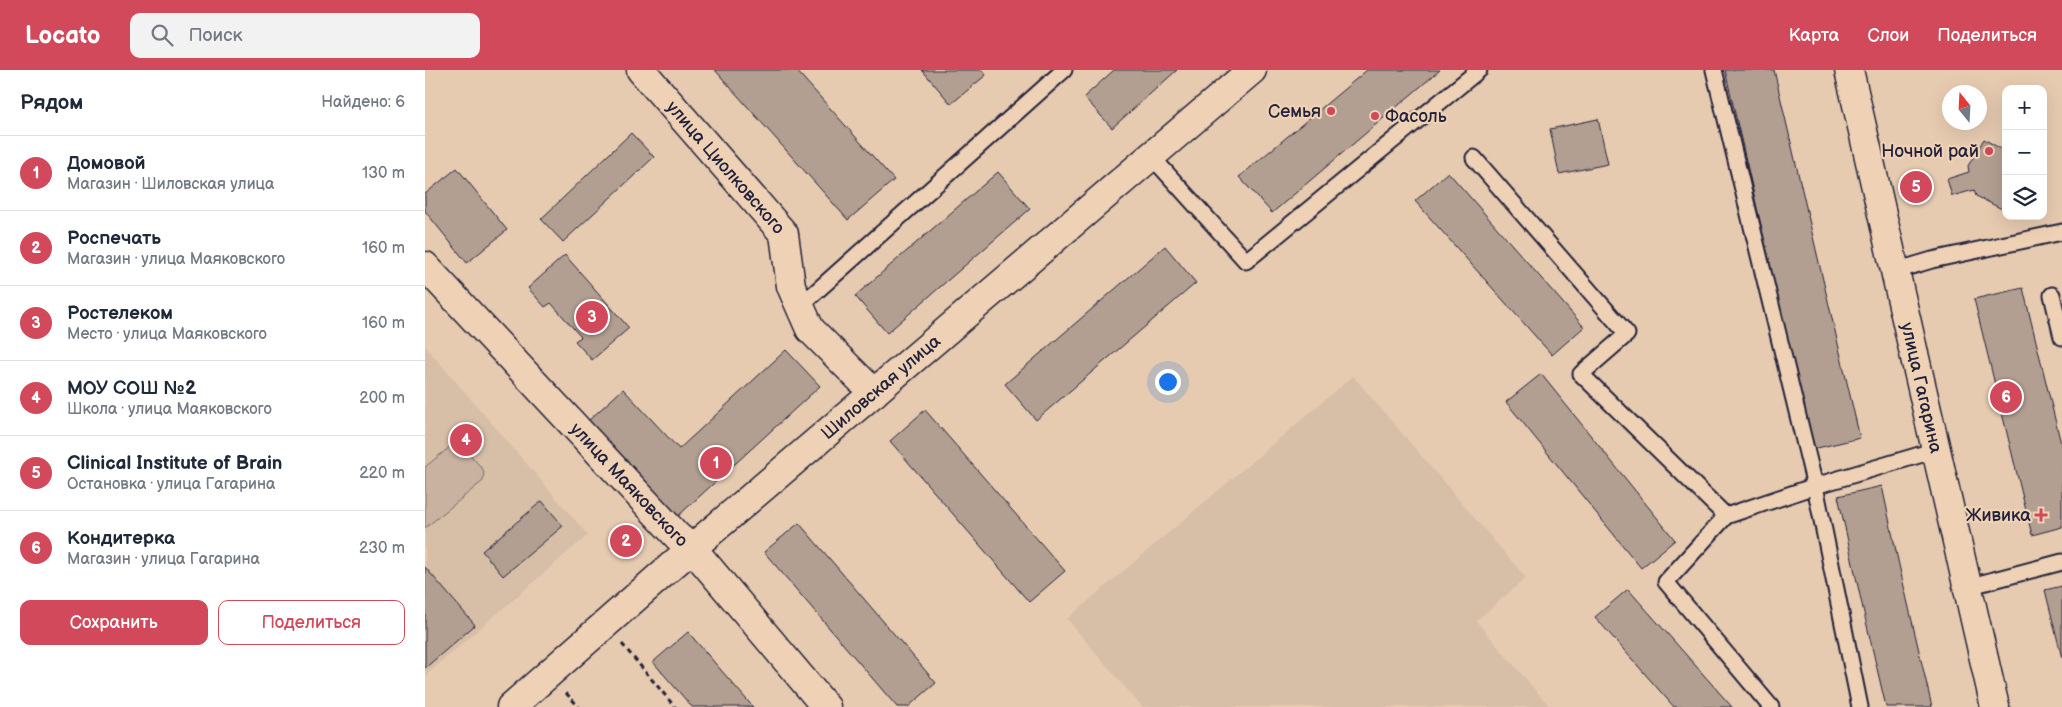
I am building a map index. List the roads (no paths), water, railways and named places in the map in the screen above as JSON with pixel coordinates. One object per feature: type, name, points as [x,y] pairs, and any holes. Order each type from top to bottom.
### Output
[{"type":"street","name":"улица Циолковского","points":[[641,70],[784,234],[791,286],[810,329],[874,393]]},
{"type":"street","name":"Шиловская улица","points":[[511,707],[692,548],[1252,70]]},
{"type":"street","name":"улица Гагарина","points":[[1849,70],[1995,707]]},
{"type":"street","name":"улица Маяковского","points":[[425,266],[678,537],[692,548],[826,707]]},
{"type":"lane","points":[[800,306],[1063,70]]},
{"type":"lane","points":[[1152,157],[1246,262],[1479,70]]},
{"type":"lane","points":[[1714,70],[1815,486],[1860,707]]},
{"type":"lane","points":[[1474,158],[1627,334],[1581,374],[1726,516]]},
{"type":"lane","points":[[1895,271],[1932,260],[2062,232]]},
{"type":"lane","points":[[2052,295],[2062,338]]},
{"type":"lane","points":[[1771,707],[1666,582],[1726,516],[1815,486],[1936,450]]},
{"type":"lane","points":[[1967,587],[2062,562]]},
{"type":"place","name":"Семья","points":[[1331,111]]},
{"type":"place","name":"Фасоль","points":[[1375,116]]},
{"type":"place","name":"Ночной рай","points":[[1989,151]]},
{"type":"place","name":"Clinical Institute of Brain","points":[[1916,187]]},
{"type":"place","name":"Ростелеком","points":[[592,317]]},
{"type":"place","name":"Кондитерка","points":[[2006,397]]},
{"type":"place","name":"МОУ СОШ №2","points":[[466,440]]},
{"type":"place","name":"Домовой","points":[[716,463]]},
{"type":"place","name":"Живика","points":[[2041,515]]},
{"type":"place","name":"Роспечать","points":[[626,541]]}]
